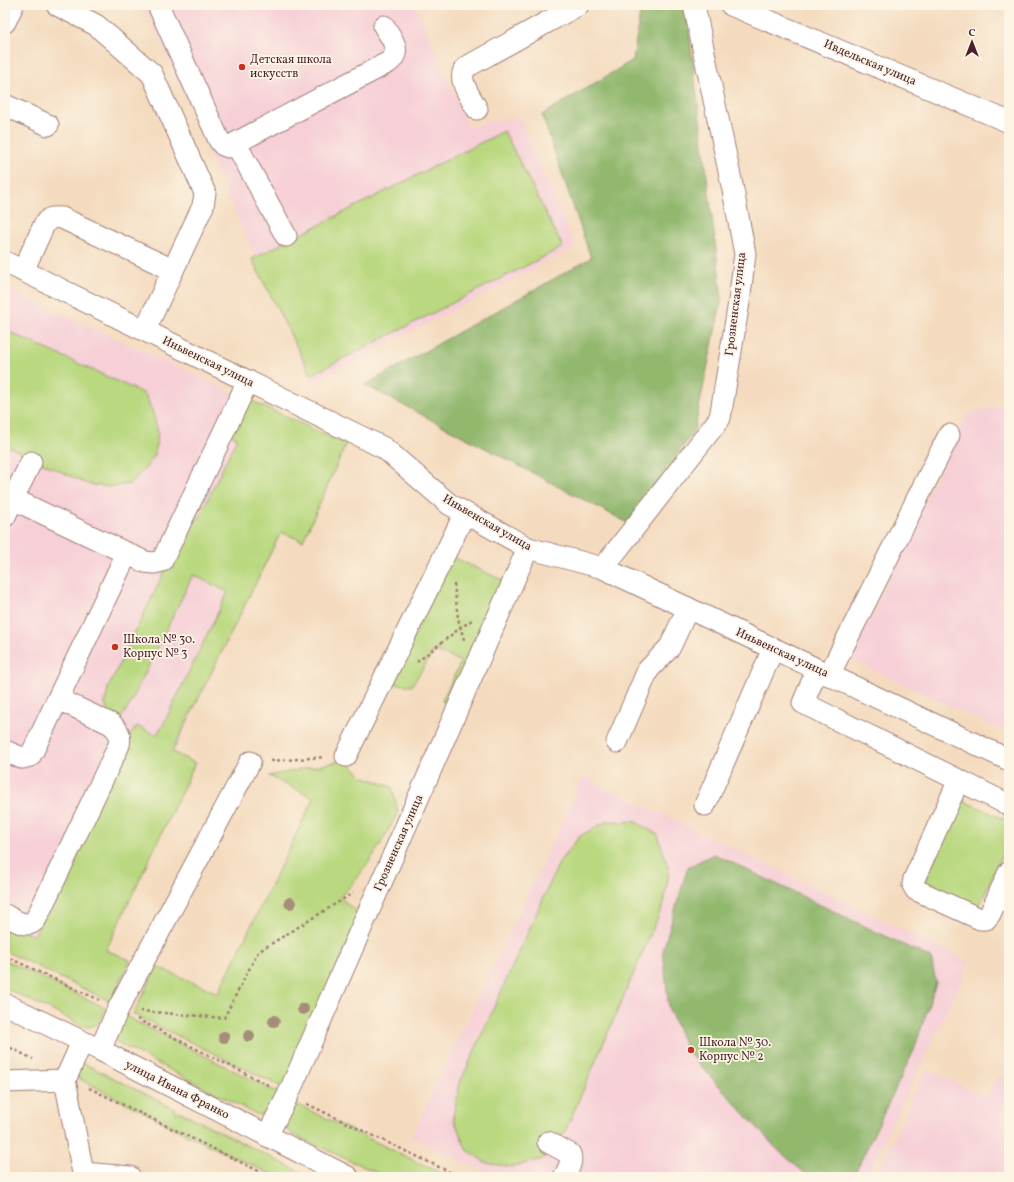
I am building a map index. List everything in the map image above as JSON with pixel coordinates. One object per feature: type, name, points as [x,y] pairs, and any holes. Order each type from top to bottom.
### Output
[{"type":"street","points":[[5,22],[13,5]]},
{"type":"street","points":[[57,5],[96,25],[152,74],[205,194],[203,206],[145,330]]},
{"type":"street","points":[[158,5],[219,140],[223,145],[228,147],[389,62],[394,58],[396,52],[394,44],[384,26]]},
{"type":"street","points":[[478,109],[464,84],[464,69],[578,5]]},
{"type":"street","name":"Грозненская улица","points":[[603,568],[720,418],[739,302],[745,254],[694,5]]},
{"type":"street","name":"Ивдельская улица","points":[[731,5],[1009,122]]},
{"type":"street","points":[[5,105],[48,125]]},
{"type":"street","points":[[236,144],[286,236]]},
{"type":"street","points":[[14,266],[48,219],[53,217],[62,218],[173,270]]},
{"type":"street","name":"Иньвенская улица","points":[[14,266],[384,448],[448,504],[528,548],[603,568],[1009,760]]},
{"type":"street","points":[[31,462],[9,508],[127,553],[146,562],[154,563],[162,560],[248,382]]},
{"type":"street","points":[[950,435],[823,672],[803,703],[1009,805]]},
{"type":"street","points":[[346,756],[465,513]]},
{"type":"street","name":"Грозненская улица","points":[[267,1136],[288,1094],[528,548]]},
{"type":"street","points":[[5,751],[22,758],[30,756],[127,553]]},
{"type":"street","points":[[617,742],[648,670],[670,647],[688,608]]},
{"type":"street","points":[[705,804],[773,649]]},
{"type":"street","points":[[5,915],[22,923],[29,925],[33,924],[119,745],[120,737],[118,730],[111,724],[58,699]]},
{"type":"street","points":[[130,1177],[83,1173],[66,1078],[118,1009],[250,762]]},
{"type":"street","points":[[959,780],[914,879],[913,885],[916,890],[980,919],[986,919],[990,914],[1009,872]]},
{"type":"street","name":"улица Ивана Франко","points":[[5,1004],[91,1046],[348,1177]]},
{"type":"street","points":[[5,1082],[66,1078]]},
{"type":"street","points":[[548,1142],[570,1154],[572,1158],[564,1177]]},
{"type":"path","points":[[454,582],[460,628],[467,653],[475,670]]},
{"type":"path","points":[[416,663],[460,628],[476,618]]},
{"type":"path","points":[[250,762],[346,756]]},
{"type":"path","points":[[118,1009],[224,1018],[258,952],[386,873]]},
{"type":"path","points":[[5,956],[118,1009],[288,1094],[460,1177]]},
{"type":"path","points":[[5,1045],[66,1078],[271,1177]]},
{"type":"shaded area","points":[[144,5],[415,5],[469,127],[519,116],[576,247],[311,383]]},
{"type":"shaded area","name":"Школа № 30. Корпус № 3","points":[[5,288],[346,444],[281,532],[174,752],[195,763],[87,990],[5,951]]},
{"type":"shaded area","points":[[1009,402],[1009,734],[852,660],[849,662],[966,415]]},
{"type":"shaded area","name":"Школа № 30. Корпус № 2","points":[[584,777],[970,962],[867,1177],[495,1177],[411,1137]]},
{"type":"shaded area","points":[[926,1069],[986,1097],[997,1076],[1009,1081],[1009,1177],[876,1177]]},
{"type":"green space","points":[[686,7],[722,298],[694,431],[628,523],[365,385],[591,258],[542,115],[633,60],[640,13]]},
{"type":"green space","points":[[504,131],[563,247],[311,375],[252,259]]},
{"type":"green space","points":[[5,330],[145,394],[153,413],[158,432],[155,455],[145,469],[129,484],[109,487],[87,484],[5,445]]},
{"type":"green space","points":[[245,398],[346,444],[303,541],[281,532],[172,752],[195,763],[106,950],[130,960],[111,1002],[5,951],[5,922],[34,936],[128,738],[137,726],[156,735],[163,725],[228,592],[193,575],[128,708],[120,719],[110,715],[105,704],[108,688],[190,516],[198,519],[237,438],[227,433]]},
{"type":"green space","points":[[451,556],[508,583],[452,705],[442,701],[461,662],[434,650],[412,686],[392,683]]},
{"type":"green space","points":[[346,760],[362,776],[392,787],[398,812],[372,857],[357,878],[340,897],[360,915],[286,1089],[133,1014],[157,967],[218,993],[314,798],[269,776]]},
{"type":"green space","points":[[961,800],[1009,821],[1009,838],[978,909],[923,884]]},
{"type":"green space","points":[[607,821],[636,822],[658,835],[669,871],[664,903],[565,1132],[543,1159],[512,1167],[486,1163],[466,1149],[453,1117],[460,1083],[560,861],[580,836]]},
{"type":"green space","points":[[714,854],[931,958],[936,983],[914,1050],[853,1177],[809,1177],[776,1148],[688,1052],[669,1009],[663,950],[688,867]]},
{"type":"green space","points":[[5,960],[106,1008],[101,1019],[94,1026],[86,1027],[5,988]]},
{"type":"green space","points":[[123,1015],[283,1095],[269,1114],[258,1115],[118,1043],[115,1040]]},
{"type":"green space","points":[[83,1063],[175,1109],[174,1112],[177,1113],[179,1111],[310,1177],[277,1177],[198,1140],[70,1074]]},
{"type":"green space","points":[[292,1102],[449,1177],[386,1177],[292,1134],[286,1127],[285,1123]]},
{"type":"place","name":"Детская школа искусств","points":[[242,67]]},
{"type":"place","name":"Школа № 30. Корпус № 3","points":[[115,647]]},
{"type":"place","name":"Школа № 30. Корпус № 2","points":[[691,1050]]}]
